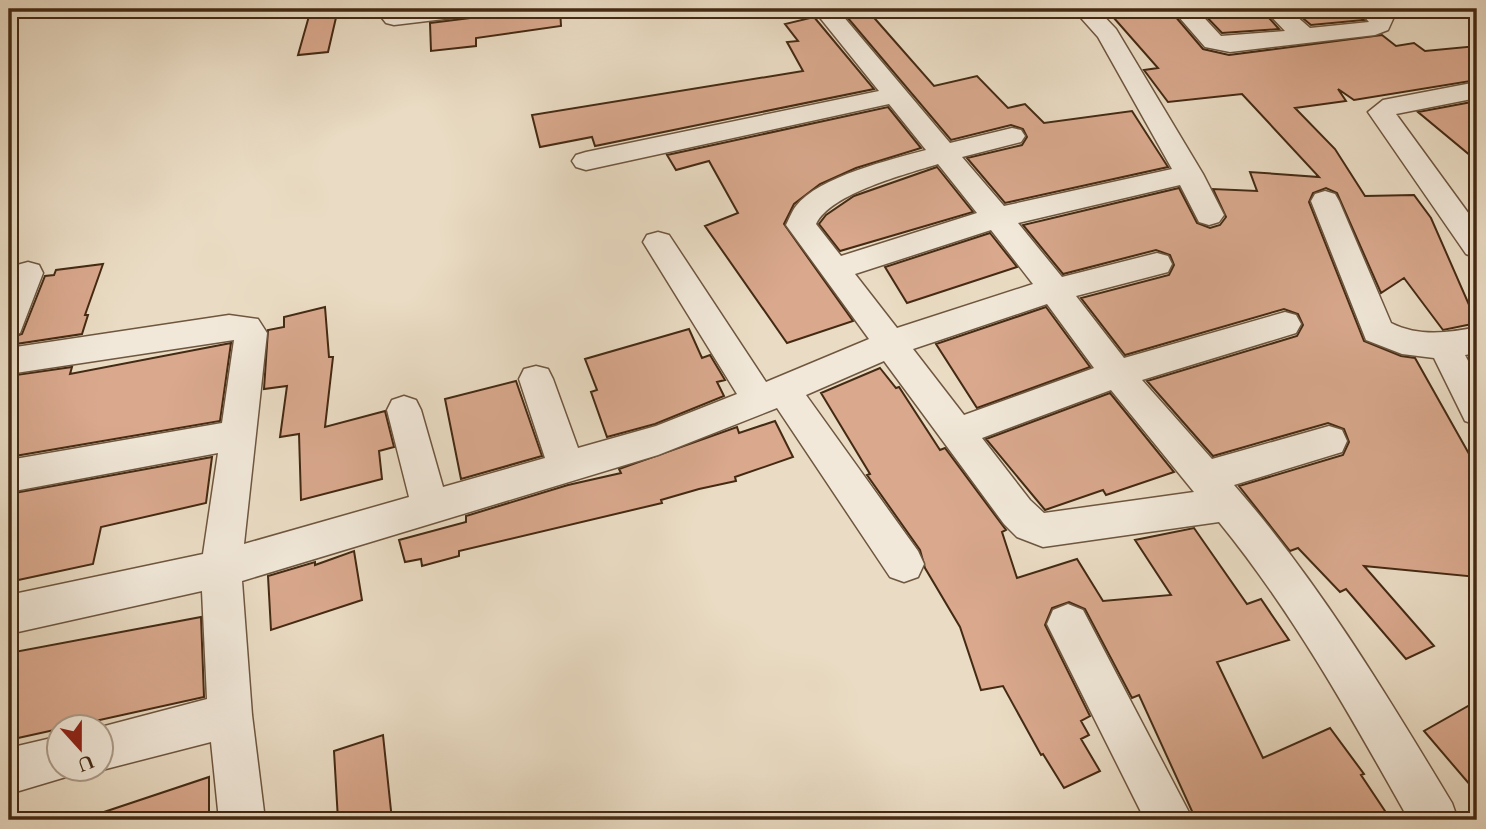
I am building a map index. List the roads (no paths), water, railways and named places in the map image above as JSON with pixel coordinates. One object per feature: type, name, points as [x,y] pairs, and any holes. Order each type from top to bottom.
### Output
[{"type":"street","points":[[394,18],[469,9]]},
{"type":"street","points":[[829,9],[942,153],[1054,289],[1117,374],[1217,491],[1298,593],[1352,676],[1434,820]]},
{"type":"street","points":[[1085,9],[1108,34],[1189,174],[1209,215]]},
{"type":"street","points":[[1184,9],[1210,40],[1220,44],[1375,28],[1381,19],[1369,9]]},
{"type":"street","points":[[1275,9],[1304,36]]},
{"type":"street","points":[[1477,90],[1392,106],[1381,112],[1477,247]]},
{"type":"street","points":[[586,161],[896,95]]},
{"type":"street","points":[[1012,136],[942,153],[882,172],[804,211],[801,225],[1023,519],[1043,530],[1217,491],[1329,441]]},
{"type":"street","points":[[834,269],[995,218],[1189,174]]},
{"type":"street","points":[[1325,201],[1378,331],[1399,341],[1461,344],[1477,411]]},
{"type":"street","points":[[658,242],[771,395],[904,564]]},
{"type":"street","points":[[9,614],[221,569],[658,440],[892,343],[1054,289],[1157,264]]},
{"type":"street","points":[[9,324],[28,273]]},
{"type":"street","points":[[957,432],[1117,374],[1285,324]]},
{"type":"street","points":[[9,361],[184,333],[247,328],[250,347],[221,569],[230,715],[242,820]]},
{"type":"street","points":[[536,379],[566,466]]},
{"type":"street","points":[[404,410],[430,507]]},
{"type":"street","points":[[9,476],[237,435]]},
{"type":"street","points":[[1068,624],[1170,820]]},
{"type":"street","points":[[116,744],[230,715]]},
{"type":"street","points":[[9,771],[46,762]]}]
